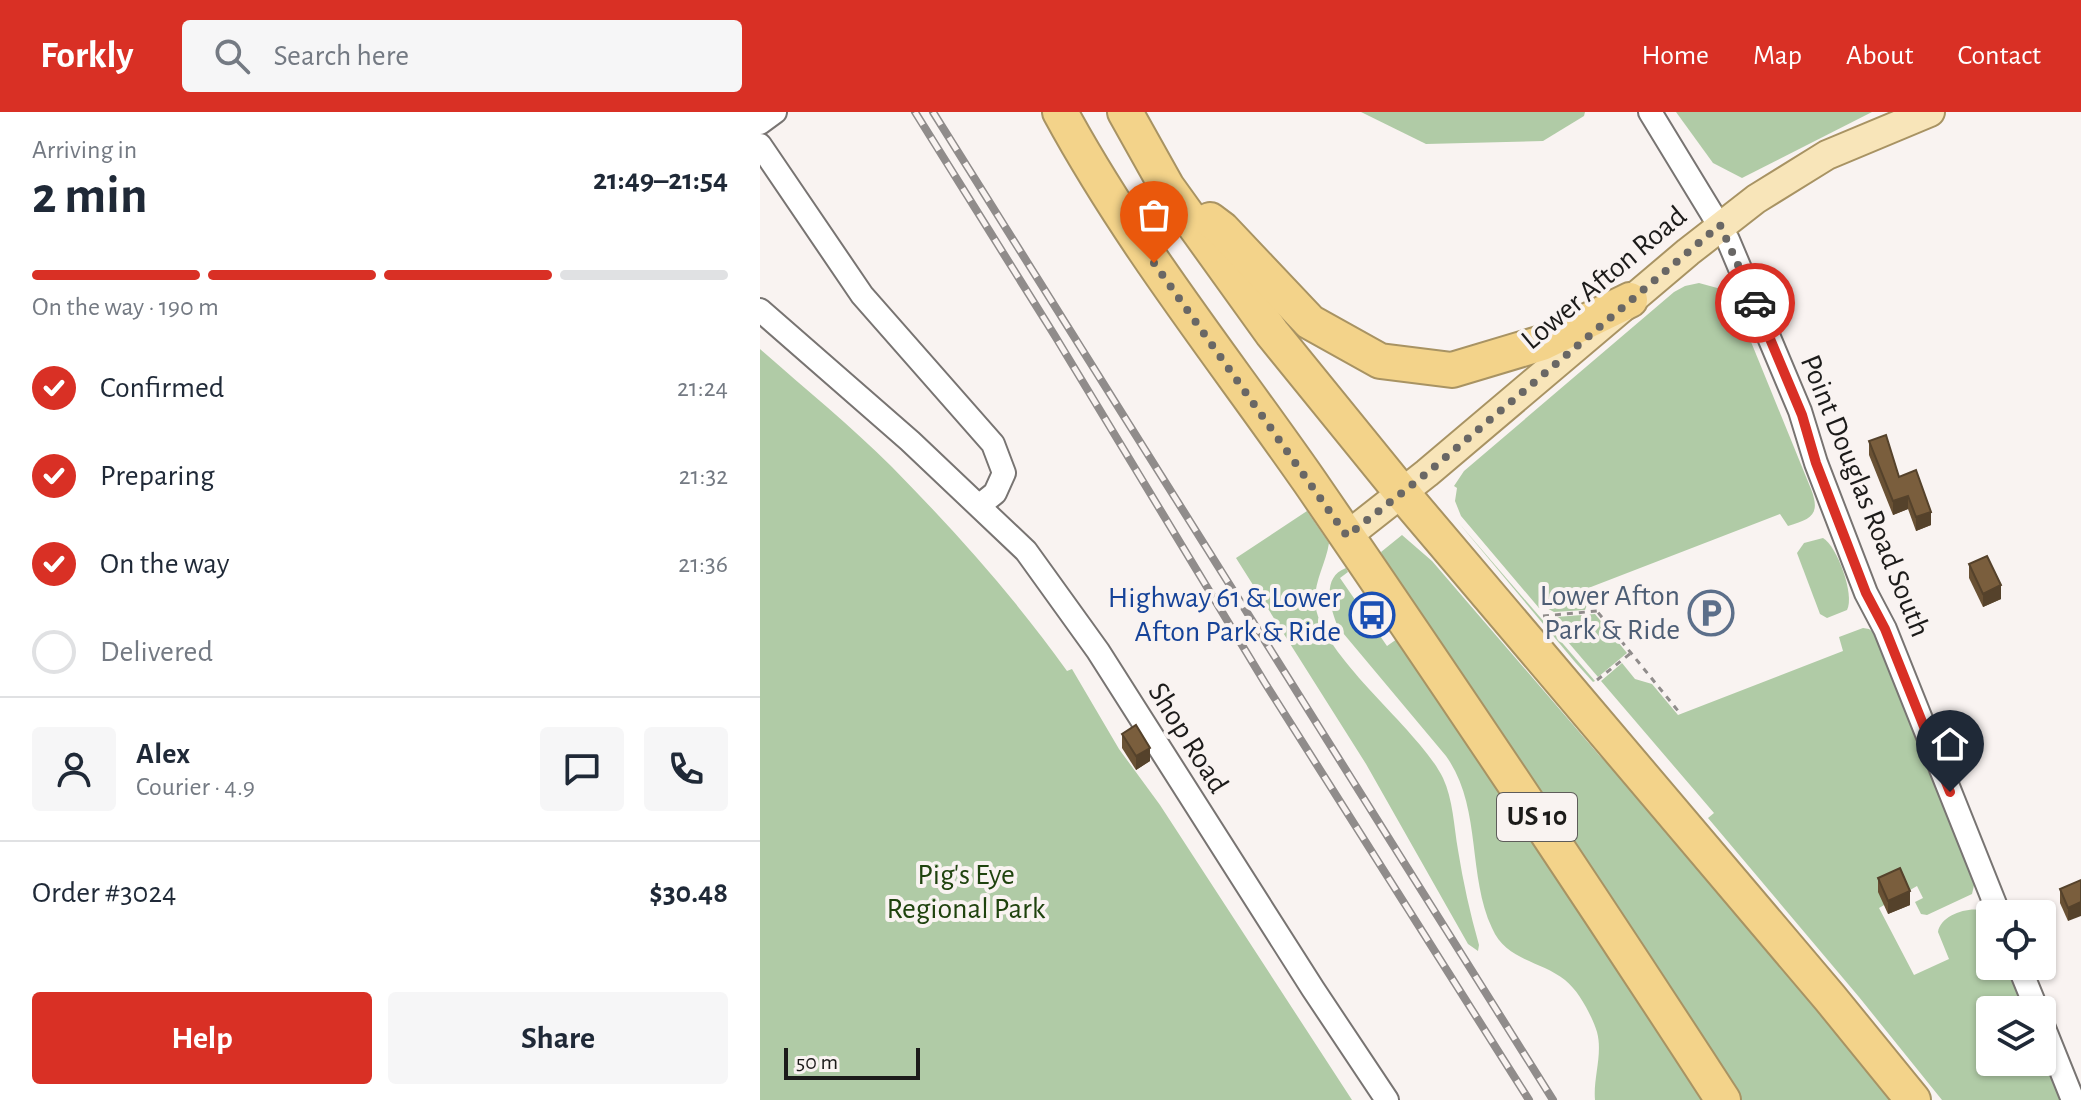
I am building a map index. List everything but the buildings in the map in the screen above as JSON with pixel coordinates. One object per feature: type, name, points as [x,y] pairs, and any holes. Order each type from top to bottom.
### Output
[{"type":"highway","name":"US 10","points":[[1060,112],[1169,286],[1347,536],[1576,875],[1723,1100]]},
{"type":"highway","points":[[1125,112],[1167,187],[1272,333],[1402,493],[1913,1100]]},
{"type":"highway","points":[[1167,187],[1222,229],[1310,322],[1380,361],[1452,370],[1542,343],[1630,300]]},
{"type":"main road","name":"Lower Afton Road","points":[[1347,536],[1720,225],[1782,181],[1827,155],[1930,112]]},
{"type":"street","points":[[760,123],[775,112]]},
{"type":"street","name":"Point Douglas Road South","points":[[1650,112],[1720,225],[1800,411],[1816,463],[1866,593],[1885,629],[1993,900]]},
{"type":"street","points":[[760,145],[862,295],[993,444],[1004,473],[995,493],[980,505]]},
{"type":"street","name":"Shop Road","points":[[760,310],[980,505],[1026,551],[1098,651],[1304,976],[1387,1100]]},
{"type":"street","points":[[2056,1058],[2073,1100]]},
{"type":"path","points":[[1583,594],[1679,712]]},
{"type":"path","points":[[1543,616],[1597,611]]},
{"type":"path","points":[[1597,680],[1631,653]]},
{"type":"green space","points":[[1361,112],[1585,112],[1584,116],[1543,141],[1426,144]]},
{"type":"green space","points":[[1676,112],[1872,112],[1742,178],[1713,163]]},
{"type":"green space","points":[[1699,283],[1721,289],[1736,305],[1811,489],[1815,505],[1812,515],[1788,526],[1780,514],[1578,592],[1587,605],[1585,610],[1554,612],[1543,606],[1539,608],[1461,516],[1455,501],[1457,488],[1454,486],[1464,471],[1674,292]]},
{"type":"green space","name":"Pig's Eye Regional Park","points":[[760,349],[892,467],[984,566],[1067,671],[1072,669],[1119,749],[1160,805],[1352,1100],[760,1100]]},
{"type":"green space","points":[[1307,511],[1329,543],[1315,595],[1321,623],[1351,668],[1413,737],[1443,778],[1451,804],[1478,951],[1468,944],[1366,764],[1236,558]]},
{"type":"green space","points":[[1458,522],[1595,681],[1575,662]]},
{"type":"green space","points":[[1402,535],[1432,561],[1599,755],[1676,835],[1897,1100],[1739,1100],[1387,567],[1381,552]]},
{"type":"green space","points":[[1823,538],[1839,560],[1849,594],[1847,610],[1827,618],[1820,614],[1797,553],[1804,543]]},
{"type":"green space","points":[[1346,568],[1348,572],[1340,578],[1387,646],[1397,639],[1426,679],[1703,1100],[1595,1100],[1599,1040],[1588,1011],[1565,980],[1515,954],[1498,939],[1484,907],[1470,818],[1457,776],[1446,756],[1338,627],[1330,602],[1330,586],[1338,572]]},
{"type":"green space","points":[[1595,614],[1627,653],[1598,677],[1550,621],[1556,617]]},
{"type":"green space","points":[[1863,628],[1877,635],[1975,881],[1972,894],[1927,915],[1921,914],[1915,902],[1923,898],[1917,886],[1879,908],[1914,975],[1949,959],[1938,932],[1945,920],[1958,913],[1976,910],[1976,980],[2014,980],[2021,996],[1976,996],[1976,1076],[2052,1076],[2062,1100],[1942,1100],[1708,818],[1714,813],[1601,681],[1622,663],[1635,679],[1652,684],[1678,715],[1843,651],[1839,637]]},
{"type":"railway","points":[[915,112],[1265,683],[1529,1100]]},
{"type":"railway","points":[[933,112],[1553,1100]]},
{"type":"way so far","points":[[1154,263],[1347,536],[1427,473],[1720,225],[1755,303]]},
{"type":"place","name":"Lower Afton Park & Ride","points":[[1711,613]]},
{"type":"place","name":"Highway 61 & Lower Afton Park & Ride","points":[[1372,615]]},
{"type":"route","points":[[1755,303],[1802,415],[1816,463],[1866,593],[1885,629],[1950,792]]}]
